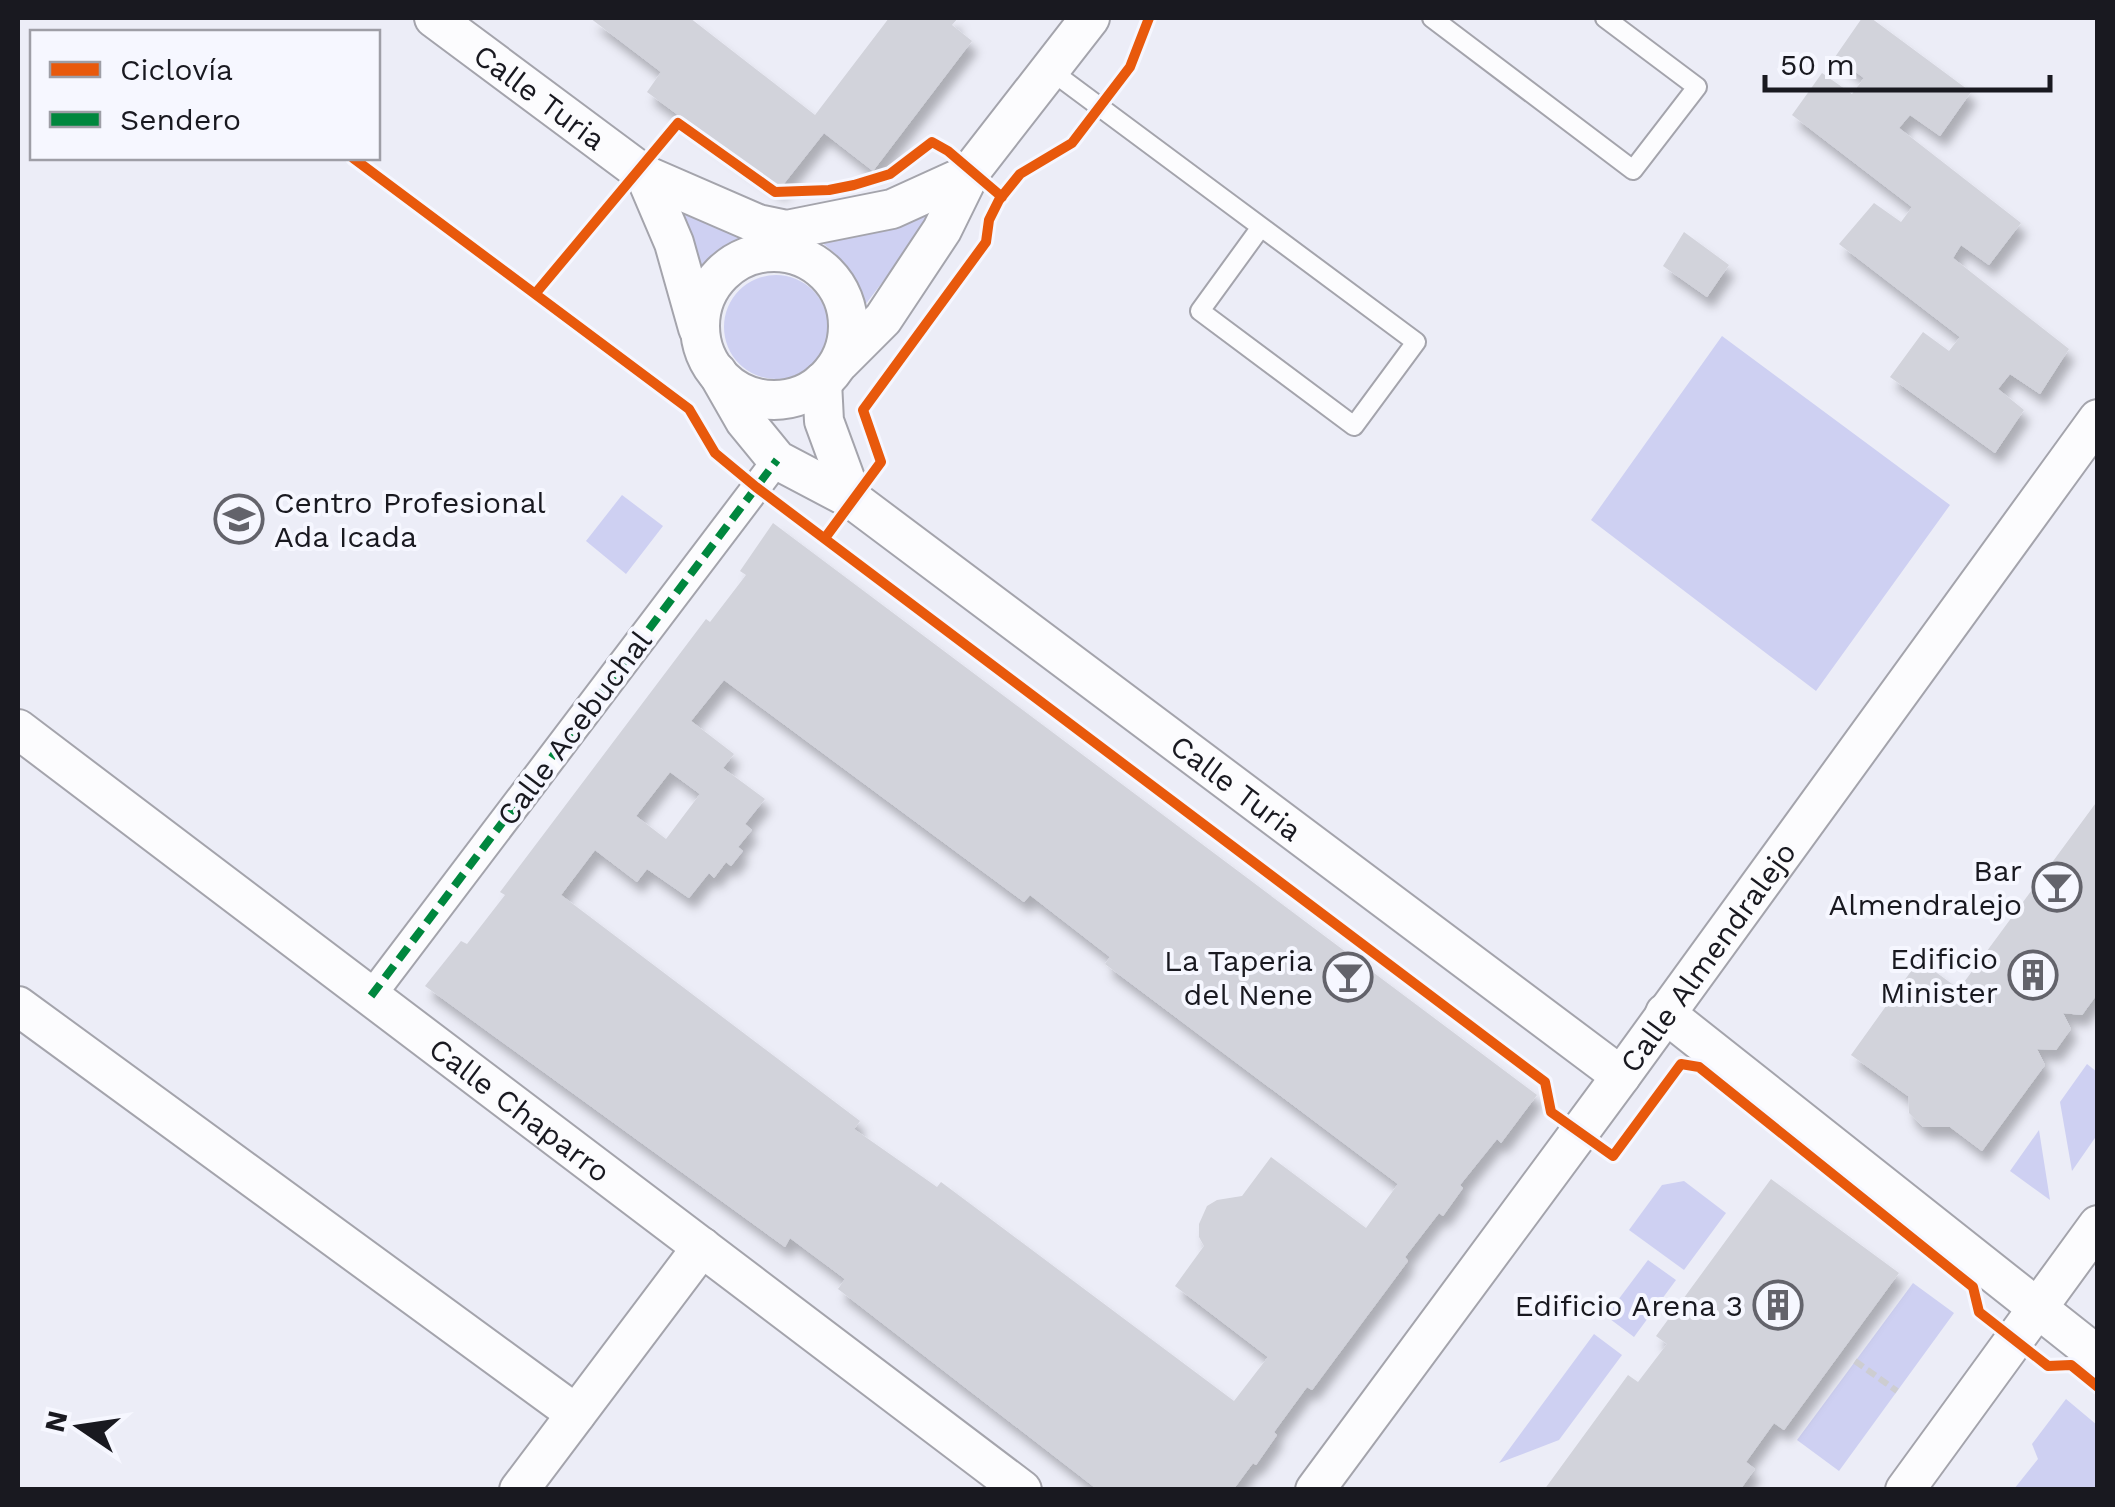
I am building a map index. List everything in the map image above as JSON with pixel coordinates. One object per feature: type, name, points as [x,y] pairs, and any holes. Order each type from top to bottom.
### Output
[{"type":"street","name":"Calle Turia","points":[[434,18],[645,175],[791,242]]},
{"type":"street","points":[[969,174],[892,209],[734,263],[707,295],[700,323],[711,362],[748,395],[773,400],[799,395],[829,373],[883,319],[942,230],[969,174],[1090,18]]},
{"type":"street","name":"Calle Turia","points":[[645,175],[674,244],[711,362],[745,421],[777,460],[853,500],[1621,1076]]},
{"type":"street","points":[[791,242],[832,280],[846,306],[847,336],[829,373],[824,421],[853,500]]},
{"type":"street","name":"Calle Almendralejo","points":[[1315,1490],[2098,420]]},
{"type":"street","name":"Calle Acebuchal","points":[[371,996],[777,460]]},
{"type":"street","name":"Calle Chaparro","points":[[24,747],[371,996],[1022,1490]]},
{"type":"street","points":[[18,1006],[576,1414]]},
{"type":"street","points":[[1665,1013],[2098,1356]]},
{"type":"street","points":[[1905,1490],[2098,1225]]},
{"type":"street","points":[[519,1490],[702,1247]]},
{"type":"lane","points":[[1432,18],[1633,170],[1696,87],[1605,18]]},
{"type":"lane","points":[[1050,70],[1262,227],[1416,342],[1354,426],[1200,311],[1262,227]]},
{"type":"path","points":[[1855,1361],[1897,1391]]},
{"type":"shaded area","points":[[657,187],[750,236],[718,253],[696,275]]},
{"type":"shaded area","points":[[955,187],[865,305],[847,268],[817,239]]},
{"type":"shaded area","points":[[776,275],[796,279],[813,290],[824,307],[828,327],[824,347],[813,364],[796,375],[776,379],[756,375],[739,364],[728,347],[724,327],[728,307],[739,290],[756,279]]},
{"type":"shaded area","points":[[1722,336],[1950,505],[1816,691],[1591,520]]},
{"type":"shaded area","points":[[622,495],[663,526],[626,574],[586,541]]},
{"type":"shaded area","points":[[2087,1064],[2097,1072],[2097,1135],[2072,1171],[2060,1102]]},
{"type":"shaded area","points":[[2039,1130],[2050,1200],[2010,1171]]},
{"type":"shaded area","points":[[1684,1181],[1726,1213],[1684,1270],[1629,1230],[1662,1185]]},
{"type":"shaded area","points":[[1648,1260],[1676,1280],[1634,1337],[1606,1316]]},
{"type":"shaded area","points":[[1913,1283],[1954,1313],[1839,1471],[1797,1440]]},
{"type":"shaded area","points":[[1594,1334],[1622,1355],[1559,1440],[1499,1463]]},
{"type":"shaded area","points":[[2066,1399],[2097,1425],[2097,1489],[2014,1489],[2038,1459],[2032,1444]]},
{"type":"building","points":[[590,18],[690,18],[815,115],[889,18],[958,18],[952,25],[972,41],[873,171],[824,133],[779,190],[647,92],[661,72]]},
{"type":"building","points":[[1862,18],[1871,18],[1971,92],[1940,136],[1910,115],[1899,128],[2021,223],[1989,265],[1961,245],[1953,258],[2069,349],[2040,394],[2010,374],[1998,389],[2024,410],[1995,453],[1890,377],[1923,332],[1949,351],[1960,337],[1839,244],[1874,203],[1901,222],[1912,207],[1792,115],[1822,73],[1852,94],[1864,78],[1835,57]]},
{"type":"building","points":[[1684,232],[1729,265],[1707,297],[1663,266]]},
{"type":"building","points":[[773,523],[1537,1095],[1501,1143],[1497,1139],[1460,1185],[1463,1188],[1443,1216],[1439,1213],[1405,1257],[1408,1261],[1312,1390],[1307,1387],[1256,1465],[1253,1463],[1233,1490],[1098,1490],[838,1289],[845,1279],[790,1238],[785,1247],[425,986],[461,941],[467,944],[505,895],[500,892],[706,619],[710,622],[746,575],[740,571]],"holes":[[[724,680],[1024,902],[1030,895],[1110,957],[1105,964],[1398,1184],[1366,1228],[1271,1157],[1242,1196],[1217,1200],[1207,1206],[1199,1224],[1204,1246],[1175,1286],[1268,1357],[1234,1401],[941,1182],[937,1187],[854,1129],[860,1121],[561,895],[595,850],[637,882],[647,869],[689,898],[709,873],[714,878],[726,862],[731,866],[743,851],[738,847],[752,830],[745,824],[765,799],[723,768],[734,754],[691,721]],[[670,772],[700,794],[666,839],[636,816]]]},
{"type":"building","name":"Edificio Minister","points":[[2098,800],[2098,993],[2082,1015],[2063,1013],[2071,1029],[2056,1050],[2037,1049],[2045,1065],[1982,1151],[1950,1127],[1923,1127],[1909,1113],[1908,1096],[1851,1055],[1919,960],[1959,989]]},
{"type":"building","name":"Edificio Arena 3","points":[[1771,1179],[1899,1273],[1784,1430],[1774,1423],[1746,1462],[1755,1469],[1740,1490],[1544,1490],[1628,1375],[1638,1382],[1667,1344],[1656,1336]]},
{"type":"marked path","points":[[371,996],[777,460]]},
{"type":"cycle path","points":[[825,538],[881,462],[863,410],[986,242],[989,220],[999,200],[1020,174],[1072,143],[1130,67],[1149,18]]},
{"type":"cycle path","points":[[535,294],[678,123],[775,192],[829,190],[890,174],[932,142],[1002,197]]},
{"type":"cycle path","points":[[356,160],[689,409],[715,453],[756,487],[1545,1082],[1551,1112],[1613,1156],[1681,1064],[1699,1067],[1973,1287],[1979,1312],[2048,1366],[2071,1365],[2098,1387]]},
{"type":"place","name":"Centro Profesional Ada Icada","points":[[239,519]]},
{"type":"place","name":"Bar Almendralejo","points":[[2057,887]]},
{"type":"place","name":"Edificio Minister","points":[[2033,975]]},
{"type":"place","name":"La Taperia del Nene","points":[[1348,977]]},
{"type":"place","name":"Edificio Arena 3","points":[[1778,1305]]}]
